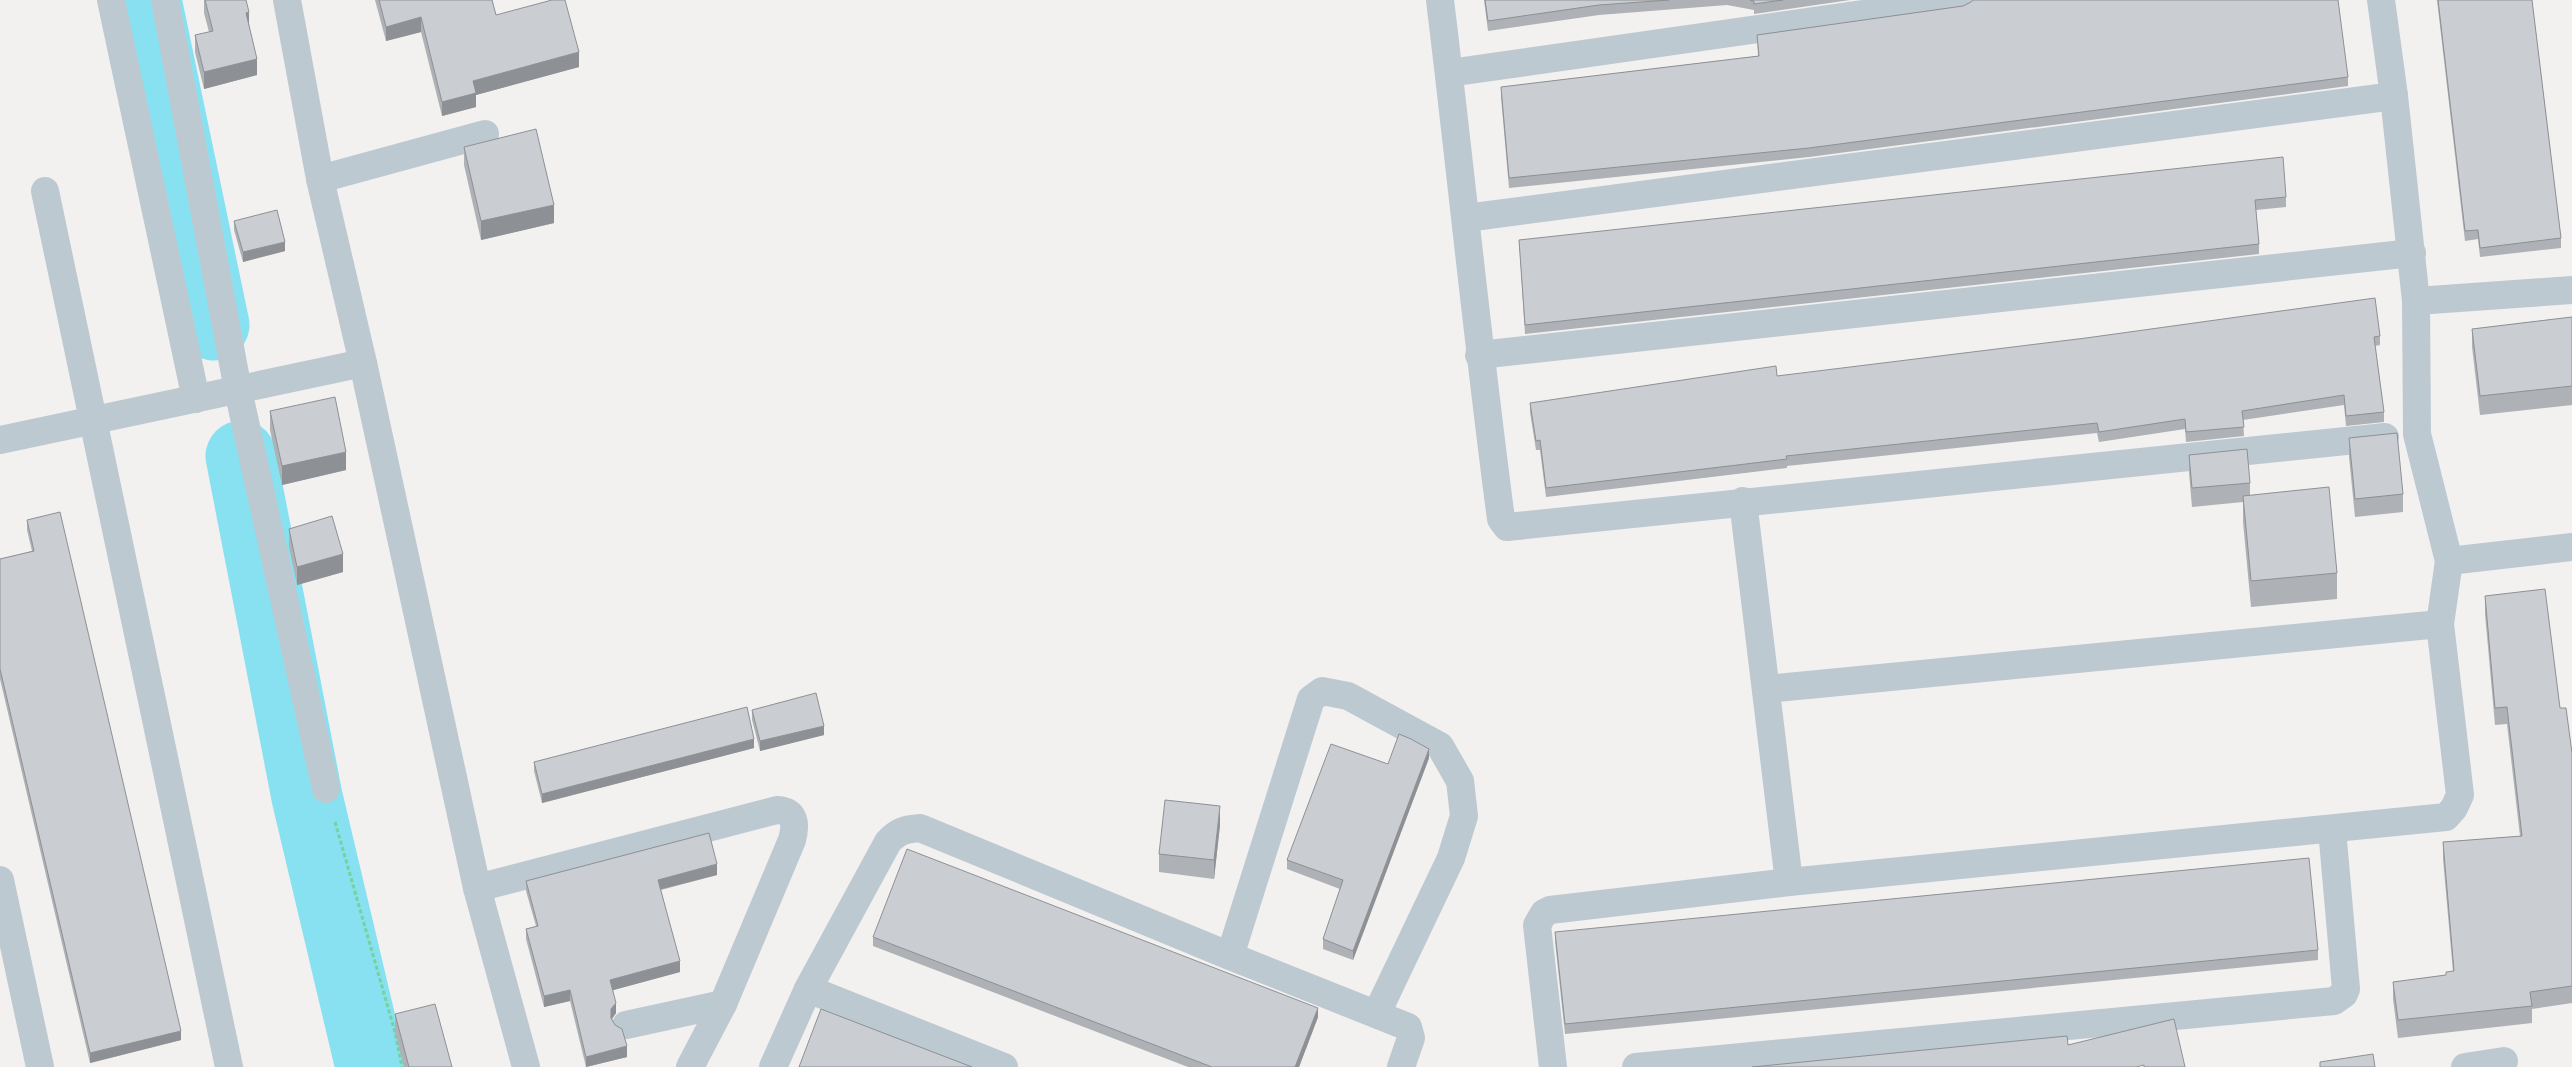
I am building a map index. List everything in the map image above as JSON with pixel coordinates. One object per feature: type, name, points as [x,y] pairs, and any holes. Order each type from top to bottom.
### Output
[{"type":"street","points":[[111,0],[196,399]]},
{"type":"street","points":[[165,0],[238,390],[326,789]]},
{"type":"street","points":[[287,0],[320,179],[363,363],[477,888],[526,1067]]},
{"type":"street","points":[[1440,0],[1466,218],[1479,355],[1501,519],[1507,527],[1512,528],[1743,501],[2417,434]]},
{"type":"street","points":[[1449,73],[1962,0]]},
{"type":"street","points":[[1553,1067],[1537,933],[1537,925],[1544,913],[1550,910],[1789,882],[2446,817],[2454,808],[2460,795],[2440,624],[2450,561],[2417,434],[2416,301],[2394,96],[2381,0]]},
{"type":"street","points":[[1466,218],[2394,96]]},
{"type":"street","points":[[320,179],[485,134]]},
{"type":"street","points":[[45,191],[91,421],[229,1067]]},
{"type":"street","points":[[1479,355],[2412,253]]},
{"type":"street","points":[[2416,301],[2572,290]]},
{"type":"street","points":[[0,440],[363,363]]},
{"type":"street","points":[[1743,501],[1789,882]]},
{"type":"street","points":[[2450,561],[2572,547]]},
{"type":"street","points":[[1766,690],[2440,624]]},
{"type":"street","points":[[1230,956],[1311,699],[1322,691],[1348,696],[1440,746],[1460,780],[1464,816],[1451,858],[1377,1013]]},
{"type":"street","points":[[477,888],[777,810],[785,810],[791,814],[795,822],[792,840],[723,1004],[690,1067]]},
{"type":"street","points":[[773,1067],[808,989],[888,842],[895,834],[905,829],[920,828],[1408,1027],[1411,1038],[1400,1067]]},
{"type":"street","points":[[1636,1067],[2334,1001],[2344,994],[2346,989],[2332,829]]},
{"type":"street","points":[[0,880],[40,1067]]},
{"type":"street","points":[[808,989],[1004,1067]]},
{"type":"street","points":[[626,1025],[723,1004]]},
{"type":"street","points":[[2465,1067],[2504,1062]]},
{"type":"path","points":[[326,789],[395,1032],[402,1067]]},
{"type":"building","points":[[205,0],[246,0],[249,12],[246,13],[257,59],[204,72],[195,35],[213,31]]},
{"type":"building","points":[[379,0],[492,0],[496,15],[552,0],[565,0],[579,52],[473,81],[476,93],[442,102],[421,17],[386,27]]},
{"type":"building","points":[[1485,0],[1669,0],[1599,5],[1488,21]]},
{"type":"building","points":[[1750,0],[1783,0],[1754,4],[1754,1]]},
{"type":"building","points":[[1973,0],[2338,0],[2348,77],[1809,148],[1509,178],[1501,87],[1759,56],[1757,35],[1963,6]]},
{"type":"building","points":[[2438,0],[2532,0],[2561,238],[2480,248],[2478,230],[2465,231]]},
{"type":"building","points":[[536,129],[554,205],[481,221],[464,147]]},
{"type":"building","points":[[2283,157],[2286,197],[2255,200],[2259,244],[1525,325],[1519,240]]},
{"type":"building","points":[[277,210],[285,242],[243,252],[234,221]]},
{"type":"building","points":[[2375,298],[2380,336],[2374,337],[2384,412],[2346,416],[2344,395],[2242,411],[2244,427],[2186,432],[2185,419],[2099,432],[2097,423],[1786,456],[1787,459],[1546,488],[1540,440],[1536,441],[1530,403],[1776,366],[1777,376],[2086,338]]},
{"type":"building","points":[[2572,317],[2572,386],[2480,396],[2472,329]]},
{"type":"building","points":[[335,397],[346,452],[282,466],[270,411]]},
{"type":"building","points":[[2397,433],[2403,494],[2355,499],[2349,438]]},
{"type":"building","points":[[2247,449],[2250,483],[2192,488],[2189,455]]},
{"type":"building","points":[[2329,487],[2337,573],[2251,581],[2243,496]]},
{"type":"building","points":[[60,512],[181,1031],[90,1053],[0,669],[0,559],[34,551],[27,520]]},
{"type":"building","points":[[332,516],[343,554],[297,567],[289,529]]},
{"type":"building","points":[[2545,589],[2560,708],[2566,708],[2572,753],[2572,986],[2530,992],[2532,1006],[2398,1020],[2393,982],[2446,975],[2446,972],[2454,971],[2443,842],[2522,836],[2507,707],[2495,708],[2485,596]]},
{"type":"building","points":[[816,693],[824,726],[760,741],[752,710]]},
{"type":"building","points":[[747,707],[754,739],[542,794],[534,762]]},
{"type":"building","points":[[1399,734],[1429,749],[1353,951],[1323,939],[1343,880],[1287,860],[1331,744],[1388,764]]},
{"type":"building","points":[[1165,800],[1220,806],[1214,860],[1159,854]]},
{"type":"building","points":[[709,833],[717,864],[658,880],[680,961],[610,980],[616,1003],[611,1009],[611,1018],[615,1025],[622,1029],[627,1046],[586,1057],[570,990],[544,996],[526,929],[538,926],[526,881]]},
{"type":"building","points":[[907,849],[1318,1008],[1295,1067],[1212,1067],[873,937]]},
{"type":"building","points":[[2309,858],[2318,950],[1565,1024],[1555,932]]},
{"type":"building","points":[[435,1004],[452,1067],[409,1067],[395,1014]]},
{"type":"building","points":[[821,1009],[972,1067],[799,1067]]},
{"type":"building","points":[[2174,1019],[2185,1067],[2144,1067],[2144,1065],[2136,1067],[1752,1067],[2067,1036],[2068,1045]]},
{"type":"building","points":[[2373,1054],[2375,1067],[2320,1067],[2320,1062]]},
{"type":"waterway","points":[[146,0],[214,325]]},
{"type":"waterway","points":[[241,456],[307,797],[371,1067]]}]
